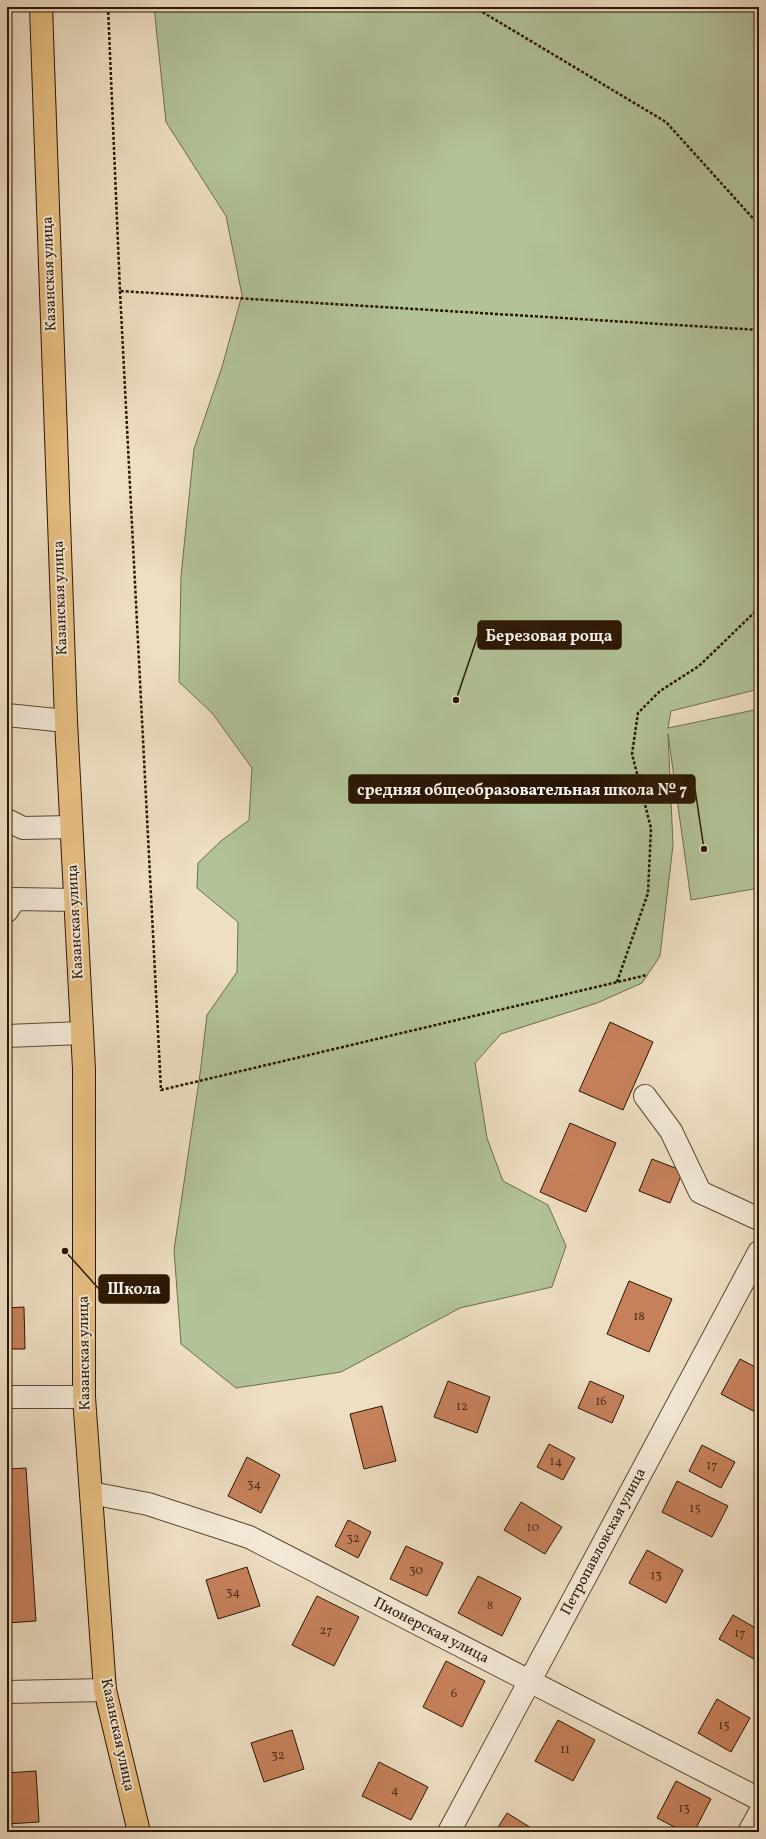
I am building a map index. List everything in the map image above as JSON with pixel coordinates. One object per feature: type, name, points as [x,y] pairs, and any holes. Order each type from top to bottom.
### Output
[{"type":"main road","name":"Казанская улица","points":[[41,7],[66,721],[84,1069],[84,1397],[105,1690],[139,1832]]},
{"type":"street","points":[[7,715],[66,721]]},
{"type":"street","points":[[7,820],[23,828],[71,827]]},
{"type":"street","points":[[7,911],[14,899],[75,900]]},
{"type":"street","points":[[7,1036],[82,1033]]},
{"type":"street","points":[[645,1096],[671,1131],[700,1192],[759,1219]]},
{"type":"street","name":"Петропавловская улица","points":[[449,1832],[759,1252]]},
{"type":"street","points":[[7,1397],[84,1397]]},
{"type":"street","name":"Пионерская улица","points":[[91,1493],[148,1504],[249,1538],[759,1799]]},
{"type":"street","points":[[7,1692],[105,1690]]},
{"type":"street","points":[[749,1832],[759,1814]]},
{"type":"path","points":[[108,7],[120,291],[161,1090],[647,975]]},
{"type":"path","points":[[474,7],[666,122],[759,225]]},
{"type":"path","points":[[120,291],[759,330]]},
{"type":"path","points":[[617,982],[648,894],[651,828],[632,754],[638,713],[660,691],[698,666],[759,608]]},
{"type":"green space","points":[[154,7],[759,7],[759,689],[671,711],[668,728],[759,709],[759,888],[691,900],[668,734],[673,845],[660,956],[642,983],[597,1003],[501,1034],[475,1063],[487,1138],[503,1181],[548,1205],[566,1246],[552,1287],[460,1308],[341,1372],[236,1388],[181,1344],[174,1250],[200,1074],[207,1015],[237,972],[238,922],[197,888],[198,863],[221,841],[249,820],[252,768],[212,713],[179,682],[181,576],[194,449],[222,367],[242,295],[226,216],[166,122]]},
{"type":"building","points":[[610,1022],[653,1042],[623,1110],[579,1091]]},
{"type":"building","points":[[570,1123],[616,1143],[586,1212],[540,1192]]},
{"type":"building","points":[[652,1159],[683,1171],[670,1203],[639,1191]]},
{"type":"building","points":[[629,1281],[672,1299],[649,1352],[607,1334]]},
{"type":"building","points":[[24,1307],[25,1349],[7,1349],[7,1308]]},
{"type":"building","points":[[740,1359],[759,1369],[759,1410],[757,1413],[721,1394]]},
{"type":"building","points":[[448,1381],[490,1397],[477,1433],[434,1417]]},
{"type":"building","points":[[590,1381],[624,1396],[612,1423],[578,1408]]},
{"type":"building","points":[[382,1406],[396,1461],[364,1469],[350,1414]]},
{"type":"building","points":[[549,1444],[575,1458],[563,1480],[537,1467]]},
{"type":"building","points":[[702,1445],[735,1462],[721,1488],[689,1471]]},
{"type":"building","points":[[247,1457],[280,1475],[261,1513],[228,1496]]},
{"type":"building","points":[[26,1468],[36,1621],[7,1623],[7,1469]]},
{"type":"building","points":[[677,1481],[728,1506],[712,1537],[662,1512]]},
{"type":"building","points":[[521,1502],[562,1527],[545,1554],[504,1530]]},
{"type":"building","points":[[348,1520],[371,1532],[358,1558],[335,1546]]},
{"type":"building","points":[[406,1546],[443,1563],[427,1596],[390,1579]]},
{"type":"building","points":[[647,1550],[683,1570],[666,1603],[629,1583]]},
{"type":"building","points":[[247,1567],[260,1606],[218,1619],[206,1580]]},
{"type":"building","points":[[478,1576],[521,1598],[502,1636],[458,1613]]},
{"type":"building","points":[[317,1596],[359,1617],[334,1666],[292,1645]]},
{"type":"building","points":[[733,1615],[759,1630],[759,1662],[719,1639]]},
{"type":"building","points":[[446,1661],[485,1681],[462,1727],[423,1707]]},
{"type":"building","points":[[717,1699],[750,1718],[731,1752],[698,1733]]},
{"type":"building","points":[[558,1720],[595,1740],[573,1781],[535,1761]]},
{"type":"building","points":[[292,1730],[304,1769],[264,1782],[251,1743]]},
{"type":"building","points":[[379,1762],[428,1787],[411,1820],[362,1796]]},
{"type":"building","points":[[36,1771],[39,1822],[7,1824],[7,1773]]},
{"type":"building","points":[[676,1781],[711,1799],[694,1832],[684,1832],[657,1818]]},
{"type":"building","points":[[507,1813],[536,1831],[495,1832]]},
{"type":"place","name":"Березовая роща","points":[[456,700]]},
{"type":"place","name":"средняя общеобразовательная школа № 7","points":[[704,849]]},
{"type":"place","name":"Школа","points":[[65,1251]]}]
